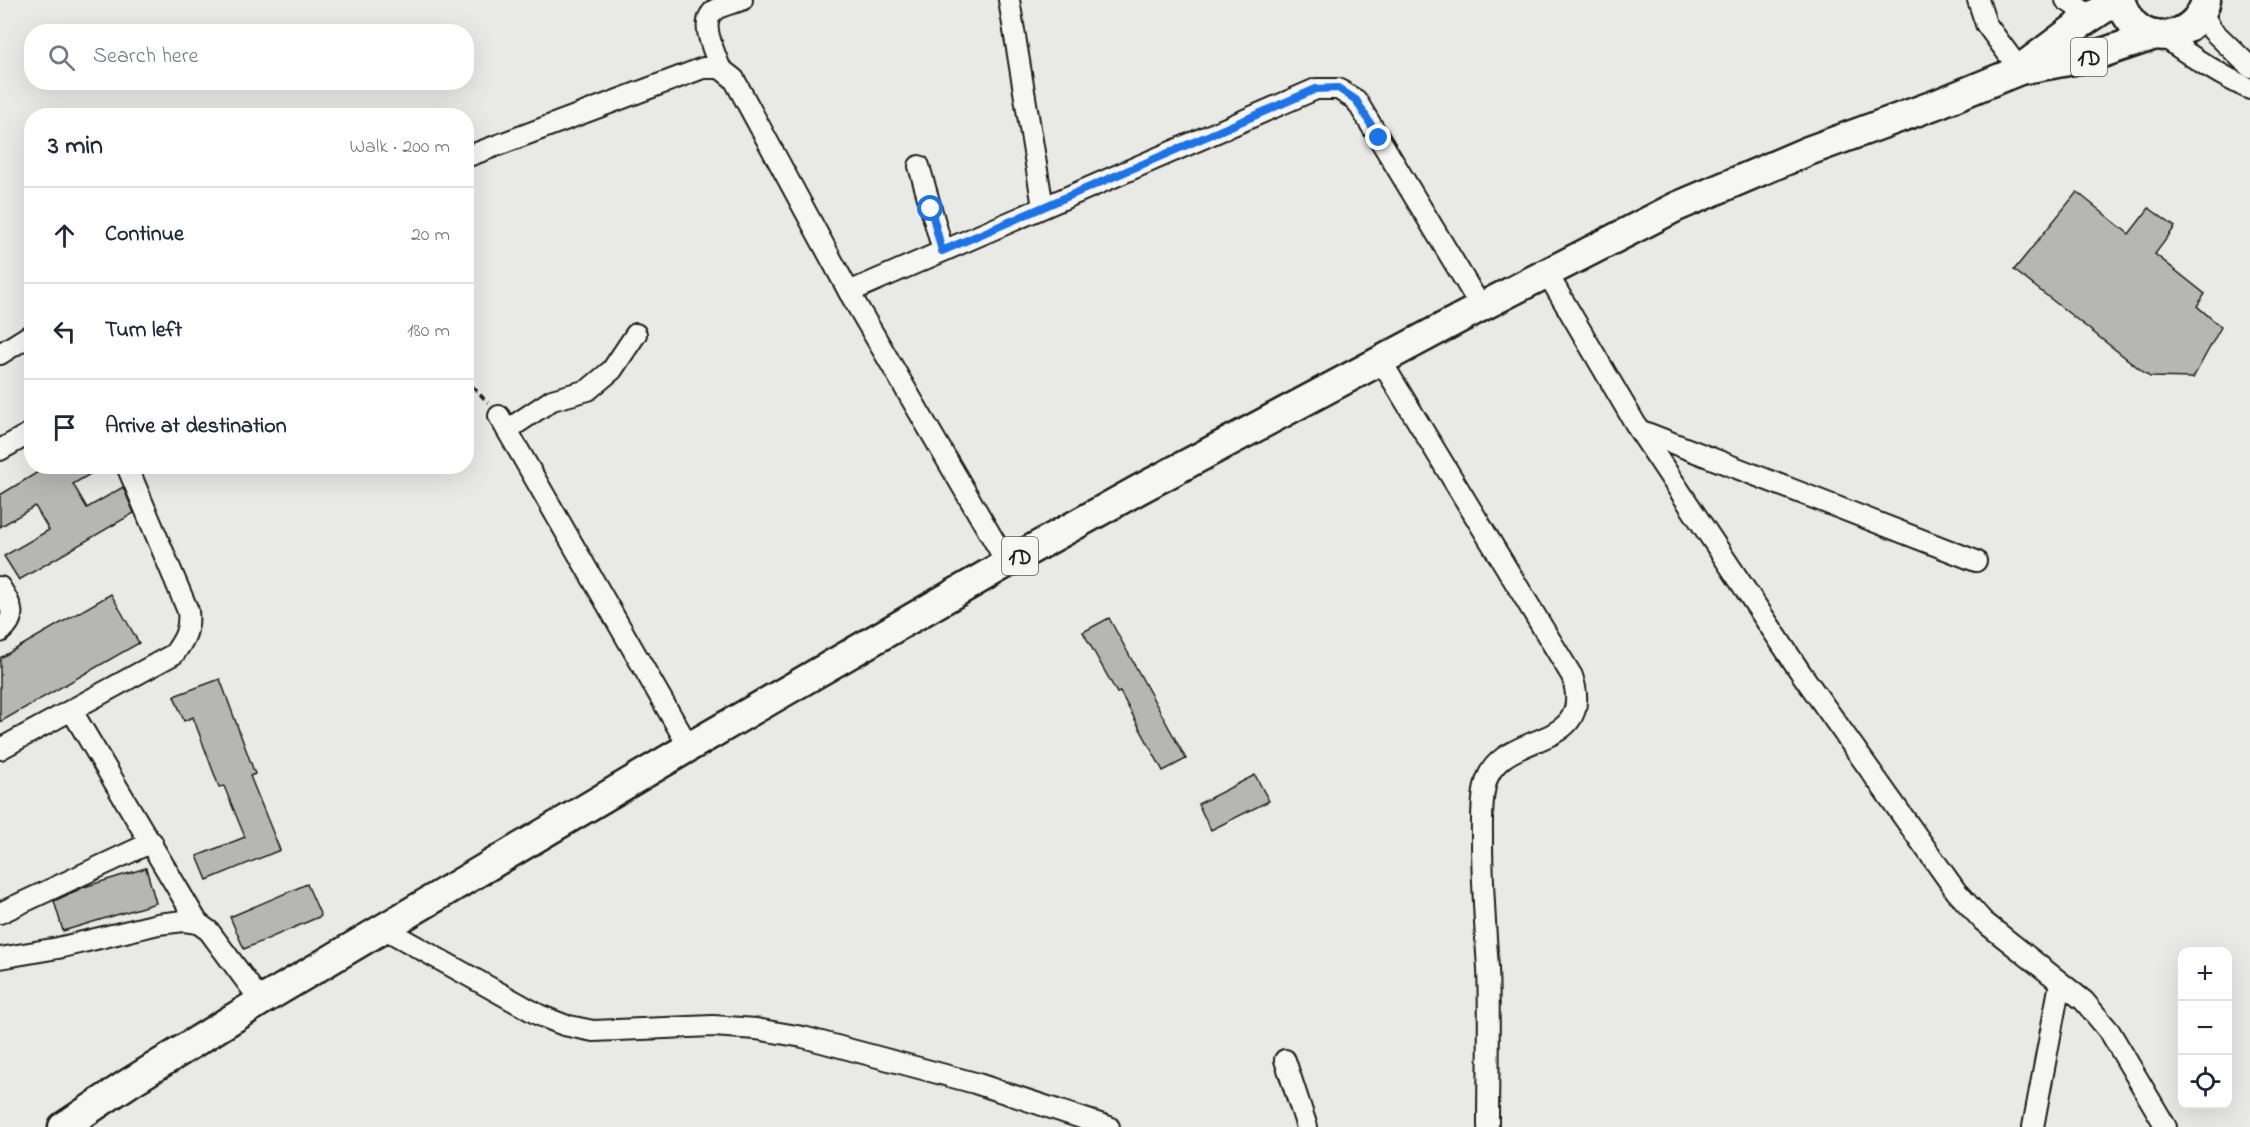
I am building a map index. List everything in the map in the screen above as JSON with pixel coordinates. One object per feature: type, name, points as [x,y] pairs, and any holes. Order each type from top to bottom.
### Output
[{"type":"highway","name":"1D","points":[[2020,70],[2091,16],[2118,0],[2126,15],[2138,28],[2159,35]]},
{"type":"highway","name":"1D","points":[[63,1127],[261,1001],[386,929],[689,747],[1007,563],[1138,490],[1481,307],[1676,207],[1808,151],[1937,104],[2020,70],[2090,57],[2159,35],[2178,33],[2192,25],[2206,4]]},
{"type":"street","points":[[742,0],[716,9],[709,17],[707,27],[720,68],[734,79],[849,292],[1007,563]]},
{"type":"street","points":[[1009,0],[1043,207]]},
{"type":"street","points":[[1978,0],[1986,24],[2020,70]]},
{"type":"street","points":[[2066,0],[2091,16]]},
{"type":"street","points":[[2206,4],[2212,30],[2250,68]]},
{"type":"street","points":[[2159,35],[2250,89]]},
{"type":"street","points":[[474,154],[703,68],[720,68]]},
{"type":"street","points":[[849,292],[1316,89],[1338,88],[1356,100],[1481,307]]},
{"type":"street","points":[[920,166],[942,251]]},
{"type":"street","points":[[1547,273],[1639,430],[1801,673],[1956,891],[1983,921],[2084,1001],[2110,1032],[2166,1127]]},
{"type":"street","points":[[636,334],[612,370],[588,390],[552,400],[503,423],[689,747]]},
{"type":"street","points":[[0,354],[24,339]]},
{"type":"street","points":[[1381,361],[1572,676],[1577,692],[1577,707],[1571,721],[1559,731],[1509,753],[1493,766],[1485,783],[1482,805],[1482,870],[1488,972],[1488,1127]]},
{"type":"street","points":[[1639,430],[1976,561]]},
{"type":"street","points":[[0,450],[24,436]]},
{"type":"street","points":[[0,749],[174,654],[186,638],[190,623],[188,611],[130,474]]},
{"type":"street","points":[[0,587],[10,604],[12,615],[10,623],[0,632]]},
{"type":"street","points":[[72,711],[152,842],[198,923],[209,931],[261,1001]]},
{"type":"street","points":[[0,913],[152,842]]},
{"type":"street","points":[[0,958],[58,948],[158,924],[184,921],[198,923]]},
{"type":"street","points":[[386,929],[539,1015],[564,1025],[593,1031],[713,1026],[756,1029],[853,1050],[975,1083],[1079,1122],[1109,1127]]},
{"type":"street","points":[[2033,1127],[2060,983]]},
{"type":"street","points":[[1285,1060],[1307,1127]]},
{"type":"path","points":[[474,389],[503,423]]},
{"type":"building","points":[[2077,192],[2129,234],[2149,208],[2175,227],[2155,254],[2205,294],[2197,306],[2221,327],[2193,378],[2150,377],[2014,270]]},
{"type":"building","points":[[35,474],[90,474],[73,484],[87,508],[123,487],[134,513],[19,580],[4,556],[49,530],[35,506],[0,527],[0,495]]},
{"type":"building","points":[[111,594],[139,643],[0,722],[0,658]]},
{"type":"building","points":[[1109,618],[1186,759],[1163,771],[1120,692],[1117,693],[1083,632]]},
{"type":"building","points":[[220,679],[255,774],[250,776],[280,850],[207,880],[197,856],[245,837],[224,786],[219,787],[193,717],[184,721],[174,696]]},
{"type":"building","points":[[1255,775],[1269,801],[1211,830],[1198,804]]},
{"type":"building","points":[[146,868],[156,903],[63,931],[54,901],[84,887]]},
{"type":"building","points":[[307,884],[321,916],[244,949],[230,917]]},
{"type":"route","points":[[931,209],[942,251],[1316,89],[1338,88],[1356,100],[1379,138]]}]
